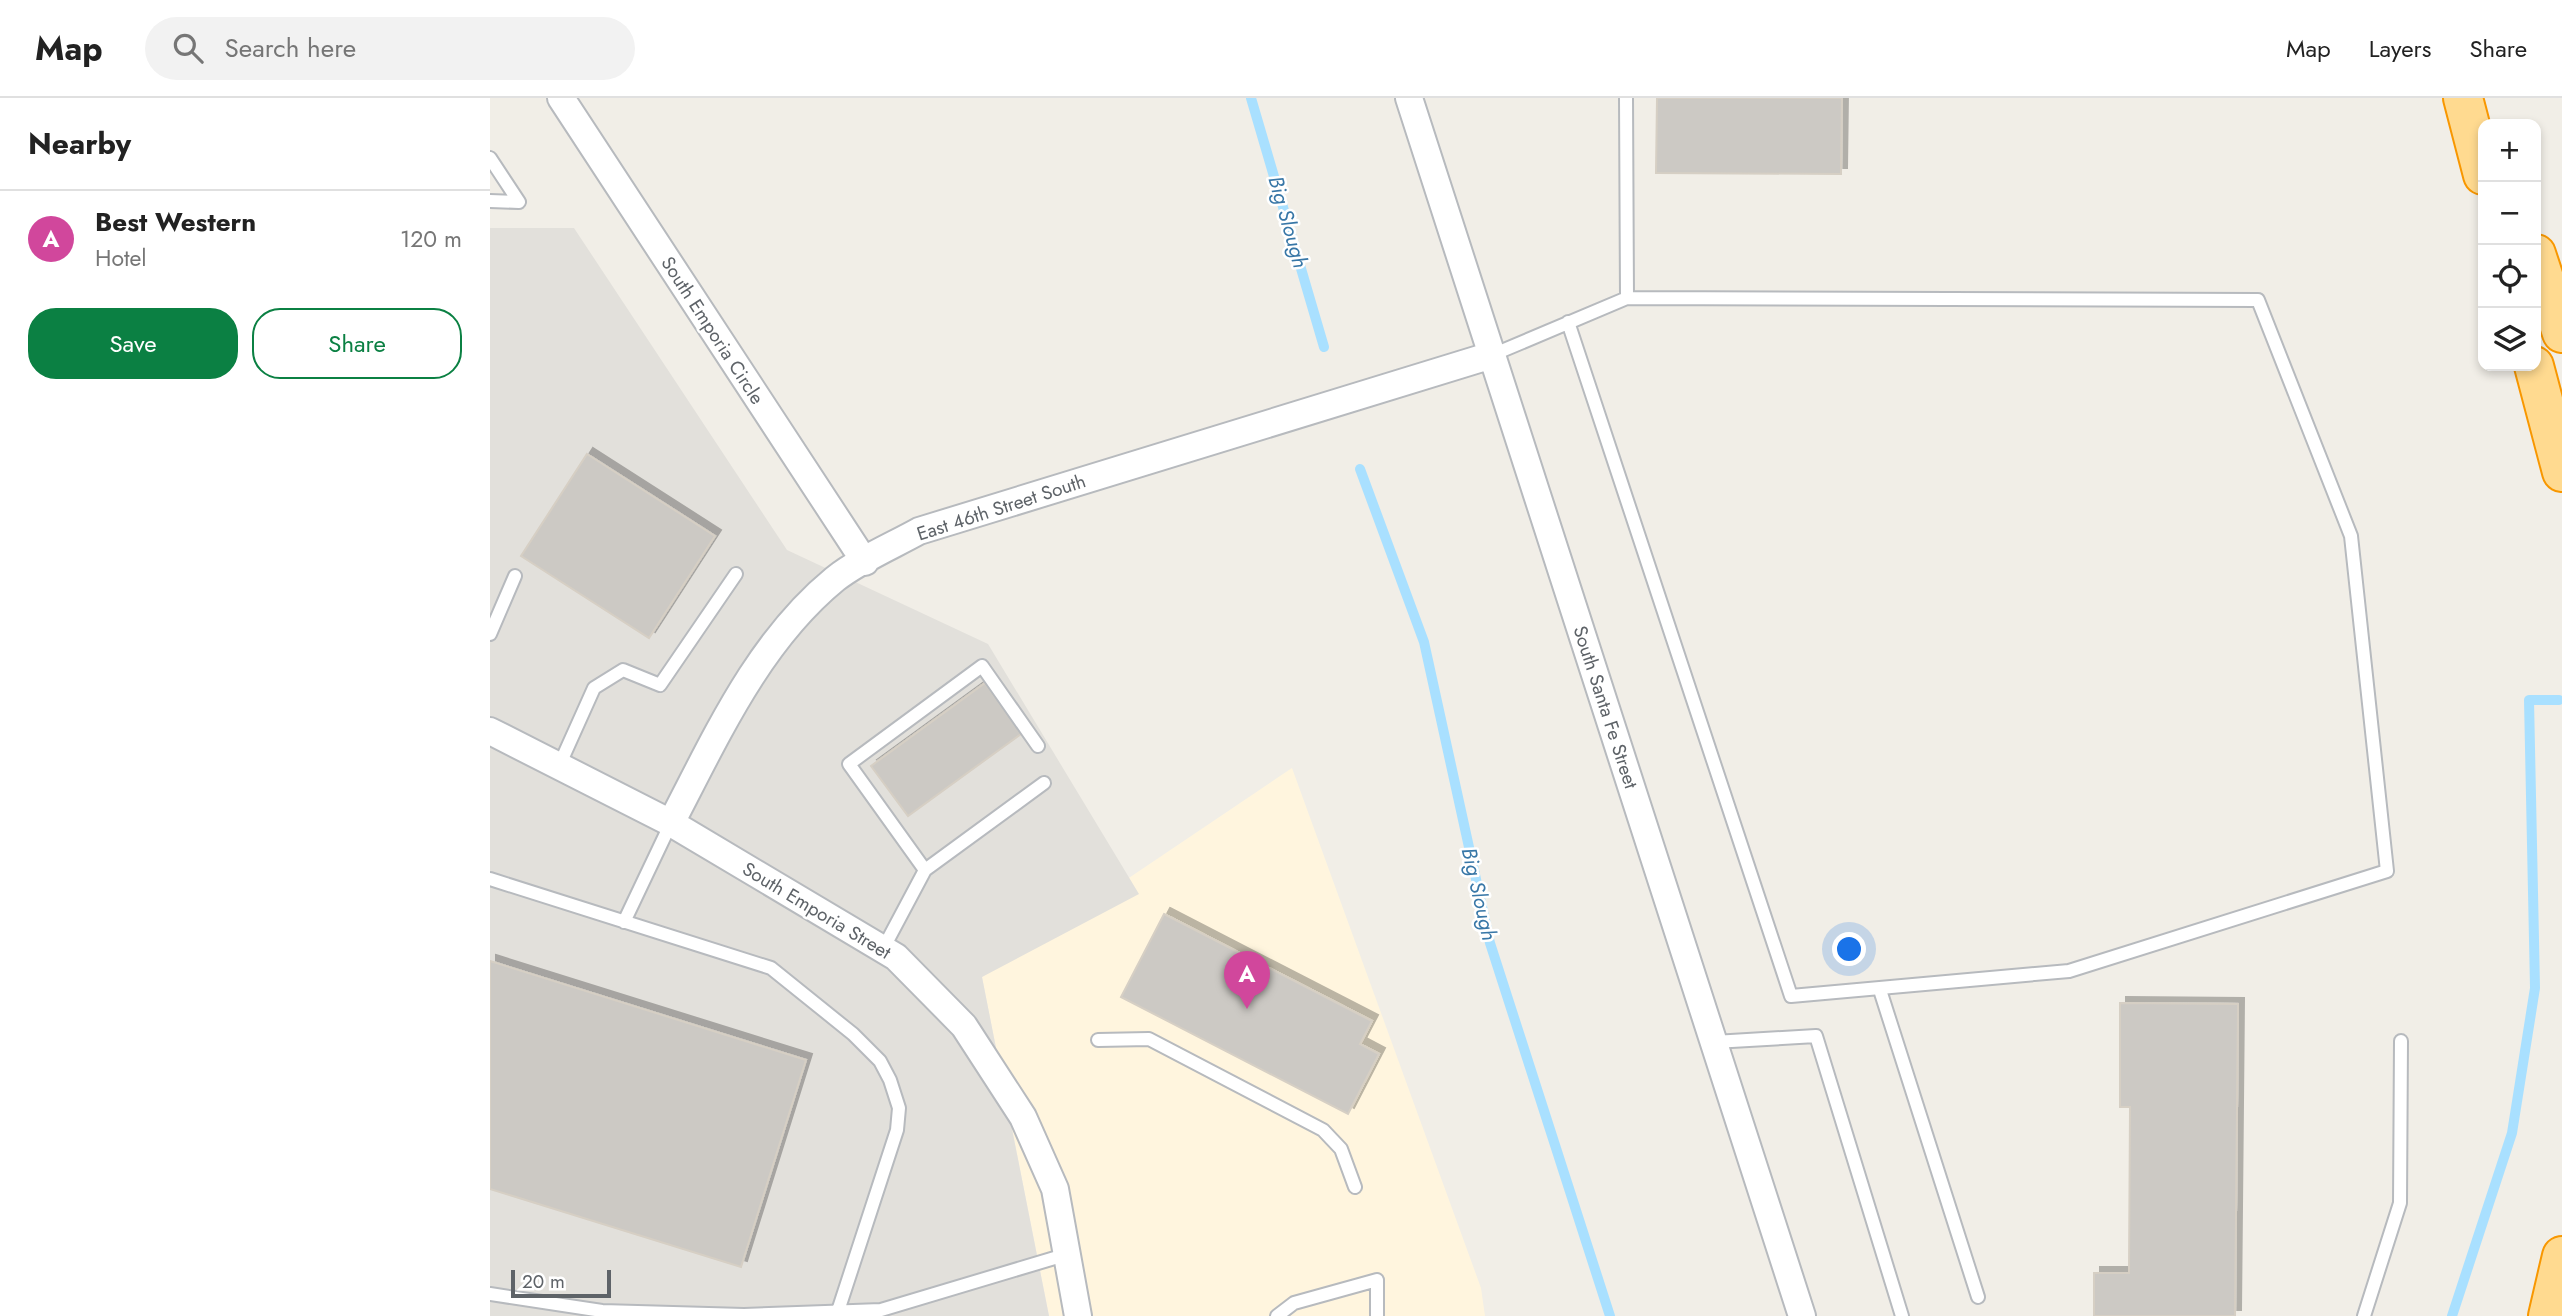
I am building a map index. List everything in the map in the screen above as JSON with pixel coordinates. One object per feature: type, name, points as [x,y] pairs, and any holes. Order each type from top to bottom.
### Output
[{"type":"highway","points":[[2463,98],[2478,156]]},
{"type":"highway","points":[[2484,98],[2491,119]]},
{"type":"highway","points":[[2541,269],[2562,333]]},
{"type":"highway","points":[[2535,371],[2562,472]]},
{"type":"highway","points":[[2548,1316],[2562,1256]]},
{"type":"street","name":"South Emporia Circle","points":[[561,98],[865,562]]},
{"type":"street","name":"South Santa Fe Street","points":[[1409,98],[1802,1316]]},
{"type":"street","name":"East 46th Street South","points":[[671,823],[727,716],[775,640],[836,579],[919,531],[1492,355]]},
{"type":"street","points":[[490,731],[671,823]]},
{"type":"street","name":"South Emporia Street","points":[[671,823],[896,957],[964,1026],[1023,1117],[1055,1189],[1078,1316]]},
{"type":"lane","points":[[1626,98],[1627,298]]},
{"type":"lane","points":[[490,158],[519,202],[490,201]]},
{"type":"lane","points":[[1492,355],[1568,322],[1627,298],[2258,300],[2351,536],[2387,871],[2069,971],[1791,996],[1568,322]]},
{"type":"lane","points":[[559,766],[594,688],[623,670],[660,685],[736,574]]},
{"type":"lane","points":[[490,634],[515,576]]},
{"type":"lane","points":[[925,870],[849,764],[982,666],[1038,746]]},
{"type":"lane","points":[[883,949],[925,870],[1044,783]]},
{"type":"lane","points":[[624,922],[671,823]]},
{"type":"lane","points":[[490,879],[771,968],[853,1034],[880,1061],[890,1080],[899,1108],[897,1130],[838,1311]]},
{"type":"lane","points":[[1880,990],[1978,1297]]},
{"type":"lane","points":[[1714,1042],[1816,1036],[1902,1316]]},
{"type":"lane","points":[[1098,1040],[1149,1039],[1323,1130],[1341,1149],[1355,1187]]},
{"type":"lane","points":[[2364,1316],[2400,1203],[2401,1041]]},
{"type":"lane","points":[[490,1294],[602,1311],[744,1315],[881,1310],[1068,1254]]},
{"type":"lane","points":[[1277,1316],[1294,1303],[1377,1280],[1377,1316]]},
{"type":"shaded area","points":[[490,228],[574,228],[787,550],[988,644],[1139,894],[982,977],[1049,1316],[490,1316]]},
{"type":"shaded area","points":[[1292,768],[1481,1288],[1485,1316],[1049,1316],[982,977]]},
{"type":"building","points":[[1657,98],[1842,98],[1841,174],[1656,173]]},
{"type":"building","points":[[587,454],[715,536],[649,638],[521,556]]},
{"type":"building","points":[[985,683],[1021,734],[908,816],[871,766]]},
{"type":"building","points":[[1164,914],[1372,1021],[1360,1044],[1379,1054],[1348,1114],[1121,997]]},
{"type":"building","points":[[490,961],[806,1060],[741,1267],[490,1189]]},
{"type":"building","points":[[2120,1003],[2238,1004],[2235,1316],[2094,1316],[2094,1273],[2129,1273],[2130,1107],[2120,1107]]},
{"type":"waterway","name":"Big Slough","points":[[1251,98],[1324,347]]},
{"type":"waterway","name":"Big Slough","points":[[1360,469],[1424,642],[1490,943],[1610,1316]]},
{"type":"waterway","points":[[2452,1316],[2512,1133],[2535,988],[2529,700],[2559,700]]},
{"type":"place","name":"Best Western","points":[[1247,1009]]}]
